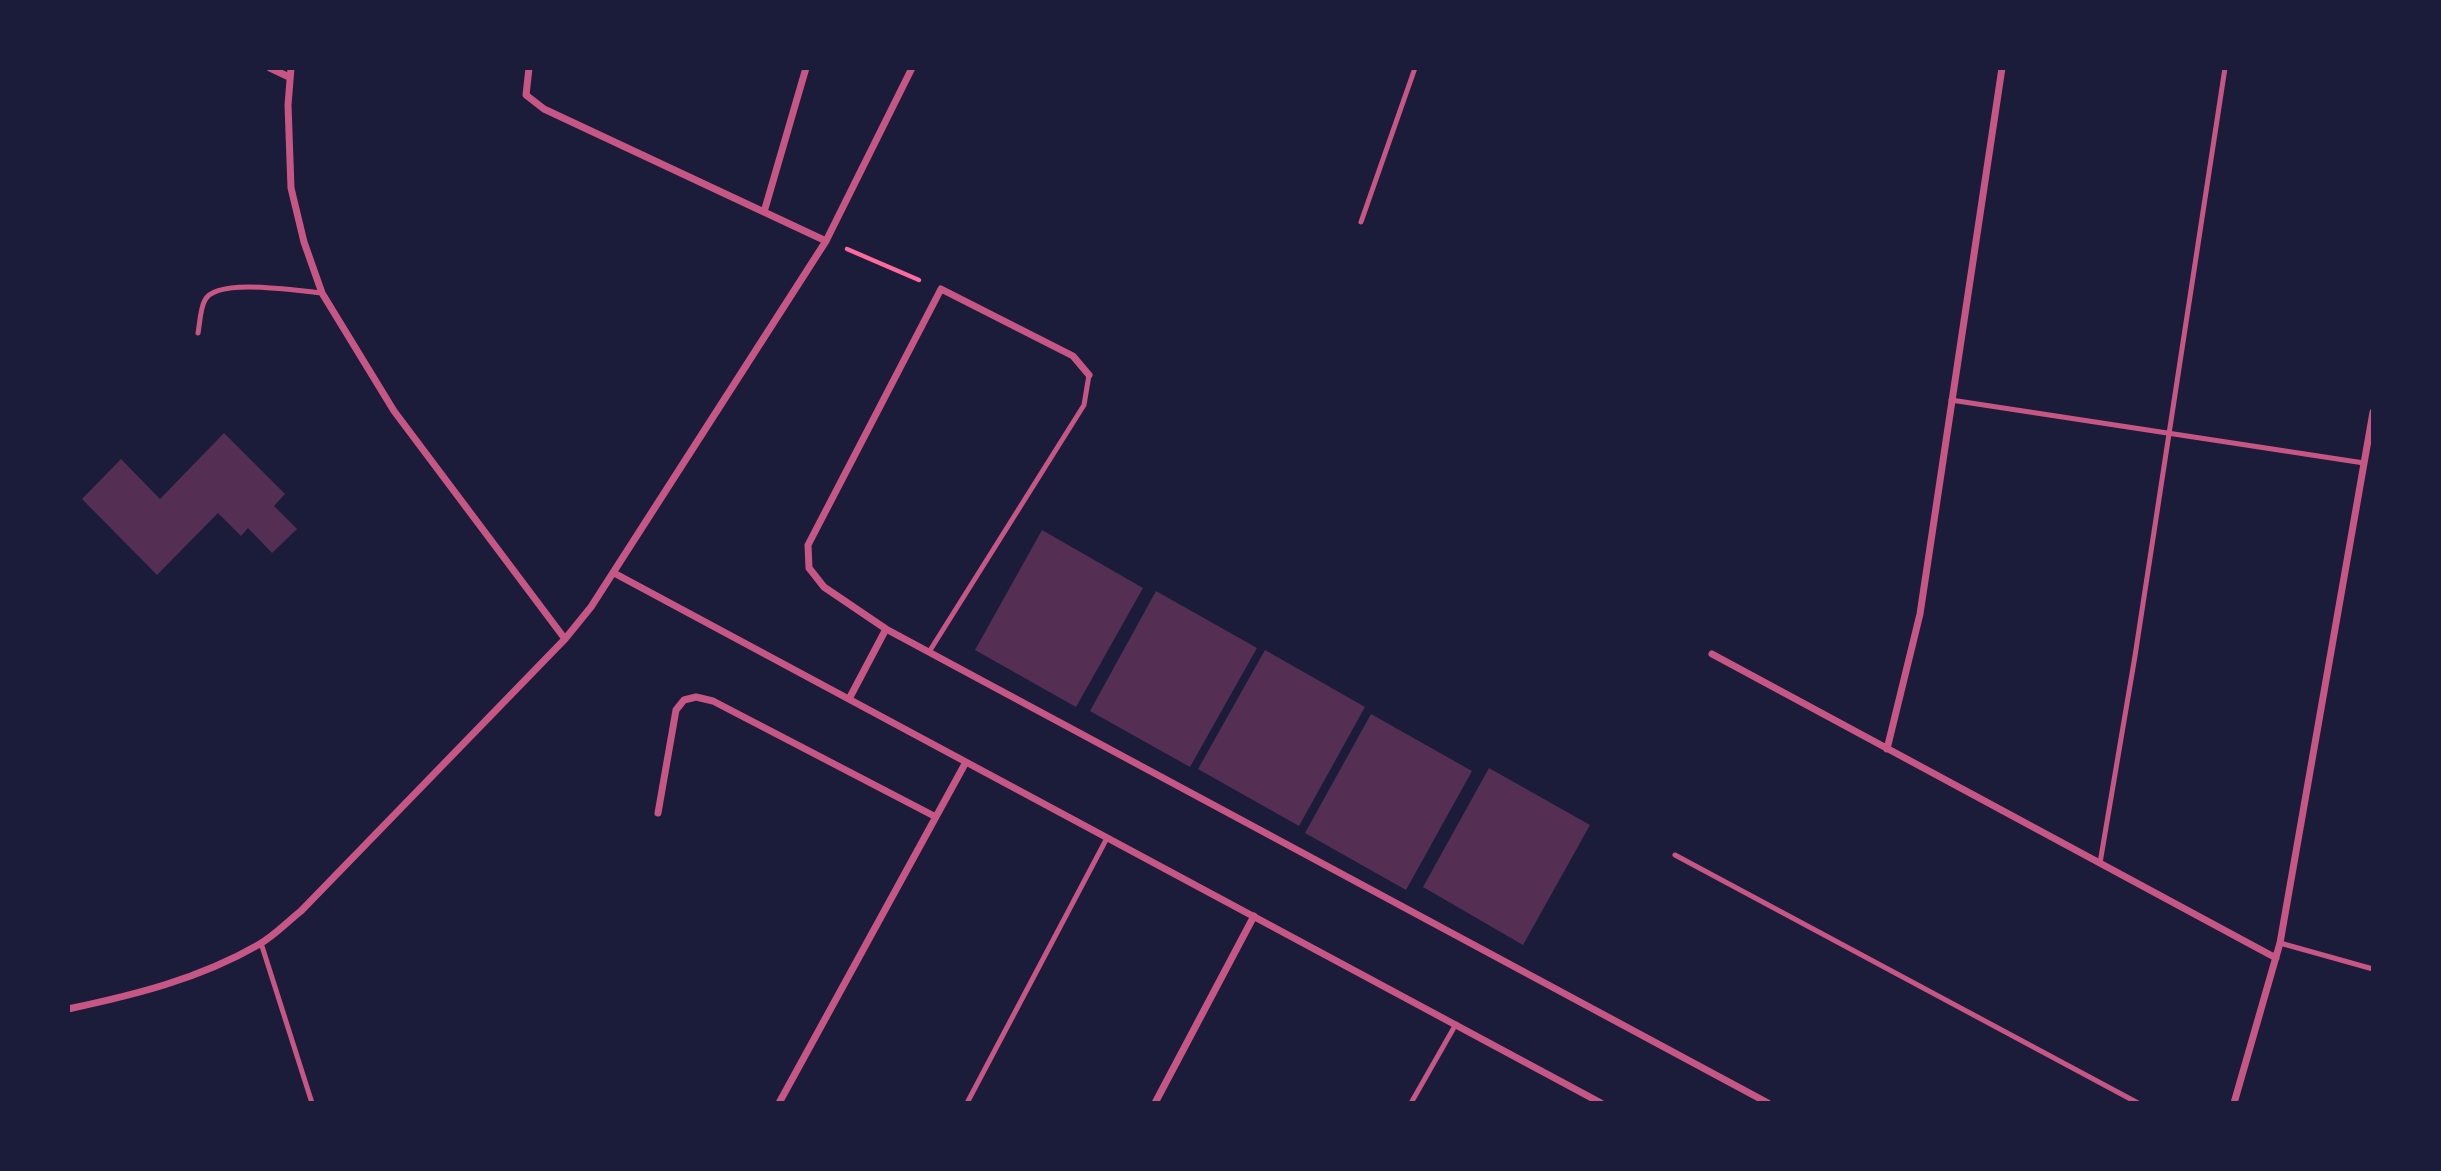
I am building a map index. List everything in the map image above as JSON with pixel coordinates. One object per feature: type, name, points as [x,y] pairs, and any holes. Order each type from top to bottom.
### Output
[{"type":"street","points":[[270,68],[290,73],[291,188],[304,242],[323,293],[394,411],[565,639]]},
{"type":"street","points":[[529,68],[526,95],[544,109],[826,241]]},
{"type":"street","points":[[764,212],[806,68]]},
{"type":"street","points":[[68,1009],[158,988],[211,969],[261,943],[301,911],[565,639],[614,573],[826,241],[912,68]]},
{"type":"street","points":[[1887,749],[1920,614],[2002,68]]},
{"type":"street","points":[[1089,374],[1073,356],[941,289],[808,545],[808,568],[824,587],[886,629],[1768,1103]]},
{"type":"street","points":[[2234,1103],[2280,943],[2318,739],[2373,412]]},
{"type":"street","points":[[614,573],[1600,1102]]},
{"type":"street","points":[[849,699],[886,629]]},
{"type":"street","points":[[1712,654],[2276,958]]},
{"type":"street","points":[[658,813],[676,710],[684,700],[696,697],[731,710],[936,817]]},
{"type":"street","points":[[779,1103],[966,762]]},
{"type":"street","points":[[1155,1103],[1254,916]]},
{"type":"lane","points":[[1361,222],[1415,68]]},
{"type":"lane","points":[[2100,863],[2225,68]]},
{"type":"lane","points":[[198,333],[204,300],[221,289],[243,287],[323,293]]},
{"type":"lane","points":[[929,652],[1084,405],[1089,374]]},
{"type":"lane","points":[[1951,400],[2364,463]]},
{"type":"lane","points":[[967,1103],[1107,838]]},
{"type":"lane","points":[[1675,855],[2138,1103]]},
{"type":"lane","points":[[261,943],[312,1103]]},
{"type":"lane","points":[[2280,943],[2373,969]]},
{"type":"lane","points":[[1411,1103],[1456,1024]]},
{"type":"path","points":[[826,241],[941,289]]},
{"type":"building","points":[[224,433],[285,494],[274,506],[297,529],[272,553],[248,528],[241,536],[218,513],[157,575],[82,499],[121,459],[160,499]]},
{"type":"building","points":[[1042,530],[1143,588],[1076,707],[975,650]]},
{"type":"building","points":[[1156,591],[1257,648],[1190,767],[1090,711]]},
{"type":"building","points":[[1265,650],[1365,707],[1299,826],[1198,769]]},
{"type":"building","points":[[1371,714],[1472,771],[1406,890],[1305,833]]},
{"type":"building","points":[[1489,768],[1590,825],[1523,945],[1423,887]]}]
